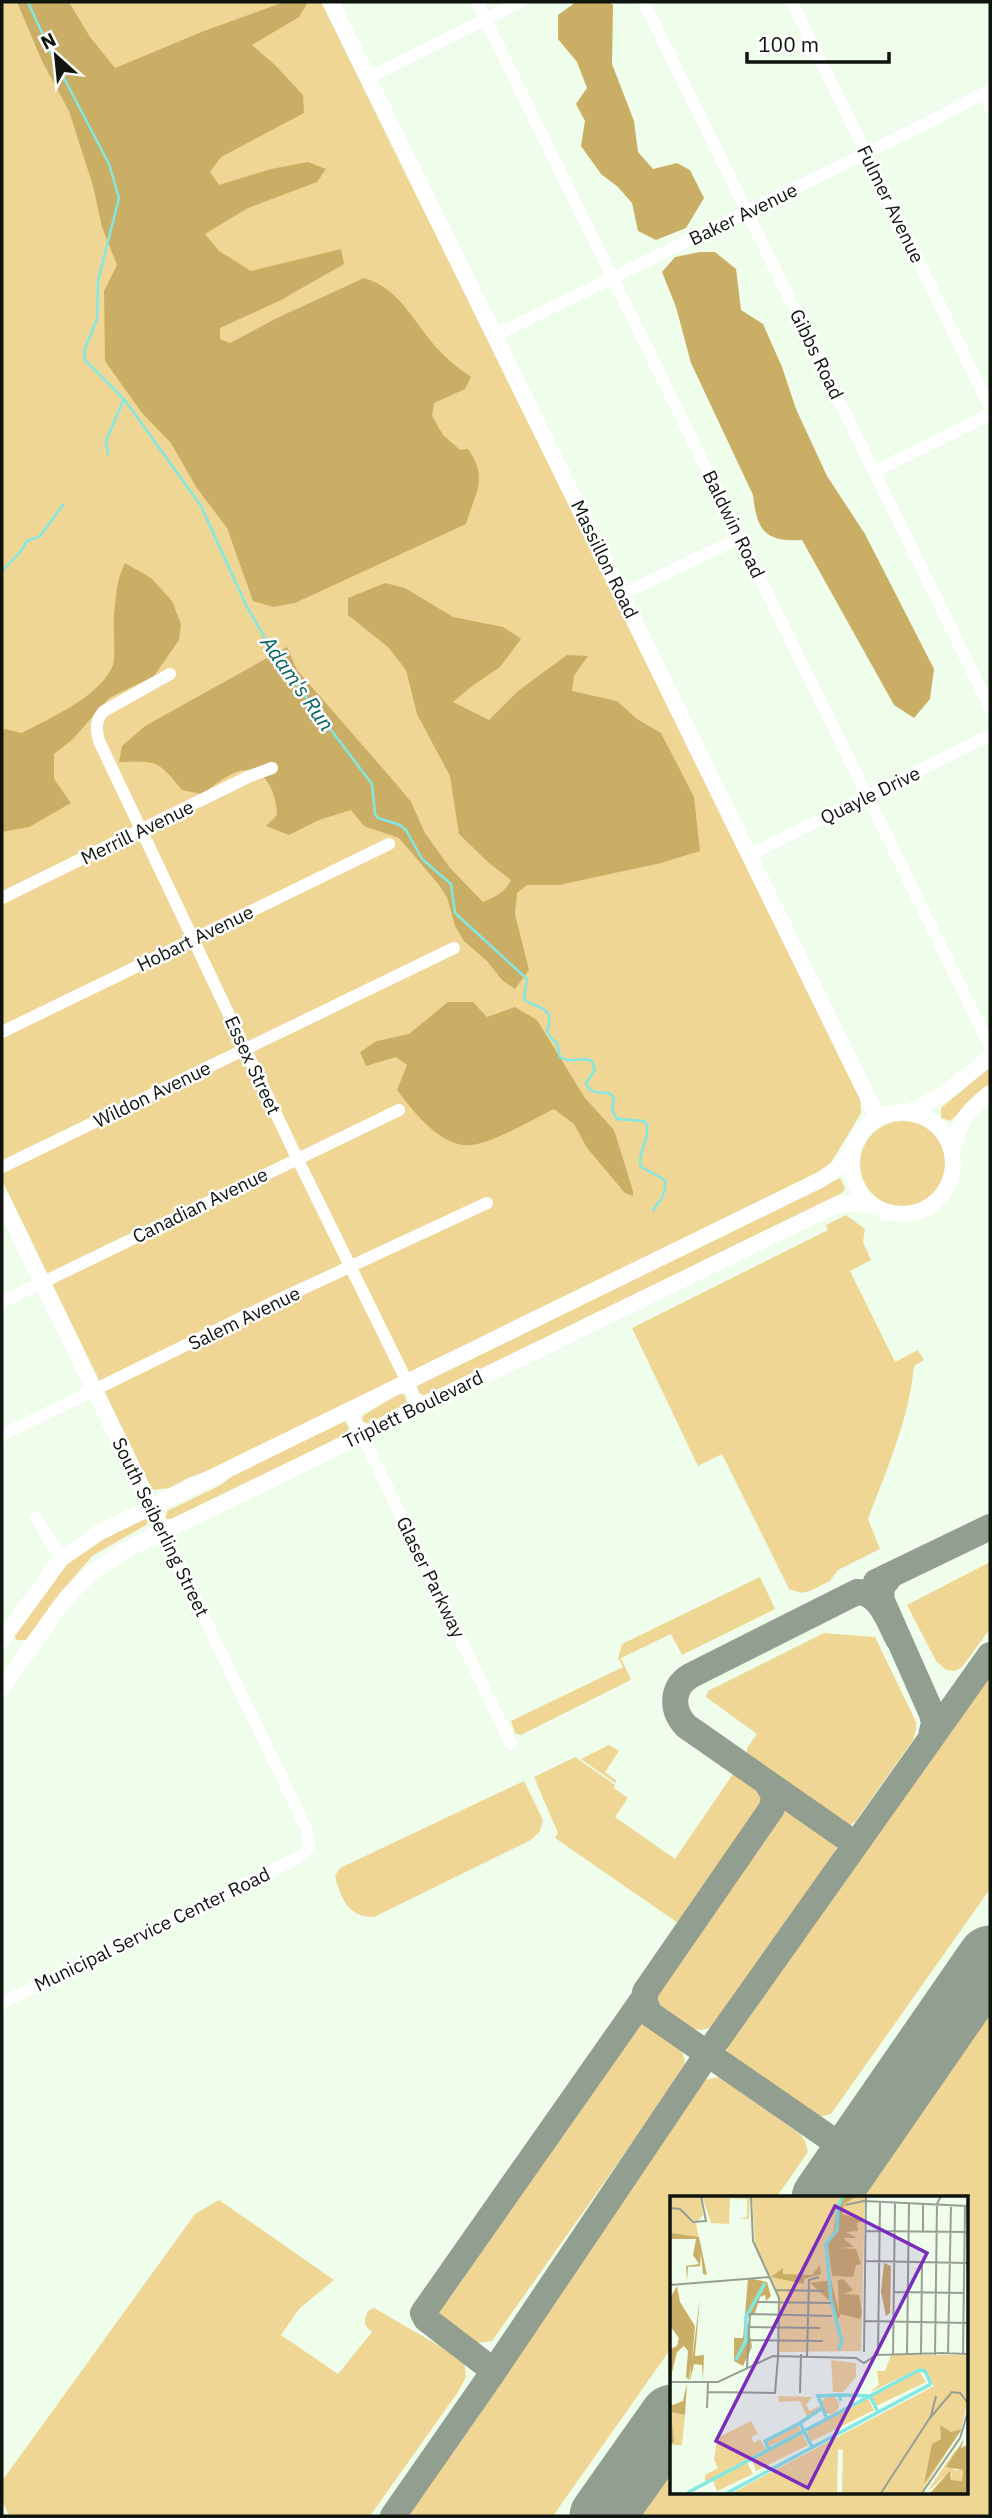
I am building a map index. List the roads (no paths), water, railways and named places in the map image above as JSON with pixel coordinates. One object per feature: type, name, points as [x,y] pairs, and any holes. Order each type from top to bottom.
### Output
[{"type":"main road","name":"Massillon Road","points":[[331,2],[878,1118]]},
{"type":"main road","points":[[909,1112],[933,1122],[945,1134],[952,1150],[954,1167],[943,1195],[931,1206],[918,1212],[888,1213],[862,1196],[855,1182],[851,1167],[852,1152],[862,1132],[878,1118],[909,1112],[945,1093],[990,1057]]},
{"type":"main road","points":[[952,1150],[958,1125],[973,1107],[990,1093]]},
{"type":"main road","name":"Triplett Boulevard","points":[[2,1640],[37,1588],[61,1559],[100,1532],[822,1179],[844,1164],[852,1152]]},
{"type":"main road","name":"South Seiberling Street","points":[[2,1200],[163,1532]]},
{"type":"main road","name":"Triplett Boulevard","points":[[2,1688],[54,1613],[79,1584],[122,1552],[836,1205],[852,1202],[874,1206]]},
{"type":"street","name":"Baldwin Road","points":[[477,2],[990,1046]]},
{"type":"street","points":[[368,78],[520,2]]},
{"type":"street","name":"Gibbs Road","points":[[644,2],[990,708]]},
{"type":"street","name":"Fulmer Avenue","points":[[792,2],[990,407]]},
{"type":"street","points":[[987,92],[990,107]]},
{"type":"street","name":"Baker Avenue","points":[[496,335],[987,92]]},
{"type":"street","points":[[875,471],[990,414]]},
{"type":"street","points":[[622,594],[740,538]]},
{"type":"street","name":"Essex Street","points":[[170,674],[104,711],[98,720],[97,734],[104,755],[419,1406]]},
{"type":"street","name":"Quayle Drive","points":[[751,855],[990,735]]},
{"type":"street","name":"Merrill Avenue","points":[[2,898],[250,776],[272,768]]},
{"type":"street","name":"Hobart Avenue","points":[[2,1032],[388,844]]},
{"type":"street","name":"Wildon Avenue","points":[[2,1167],[454,948]]},
{"type":"street","name":"Canadian Avenue","points":[[2,1301],[399,1110]]},
{"type":"street","name":"Salem Avenue","points":[[2,1435],[95,1392],[276,1301],[487,1202]]},
{"type":"street","name":"Glaser Parkway","points":[[351,1410],[511,1744]]},
{"type":"street","points":[[36,1518],[61,1559]]},
{"type":"street","name":"South Seiberling Street","points":[[163,1532],[307,1829],[310,1843],[303,1855]]},
{"type":"street","name":"Municipal Service Center Road","points":[[2,2003],[303,1855]]},
{"type":"waterway","name":"Adam's Run","points":[[28,2],[53,57],[109,164],[119,198],[98,281],[97,319],[84,351],[85,360],[124,399],[201,506],[246,605],[275,656],[372,784],[375,814],[378,818],[400,825],[406,830],[422,859],[451,884],[455,913],[527,979],[524,997],[526,1001],[546,1010],[549,1018],[547,1031],[557,1043],[560,1057],[592,1061],[595,1070],[586,1083],[590,1089],[609,1093],[614,1098],[612,1110],[617,1119],[644,1121],[647,1124],[641,1167],[665,1180],[662,1198],[653,1210]]},
{"type":"waterway","points":[[108,454],[106,441],[124,399]]},
{"type":"waterway","points":[[2,571],[27,541],[40,536],[63,505]]}]
